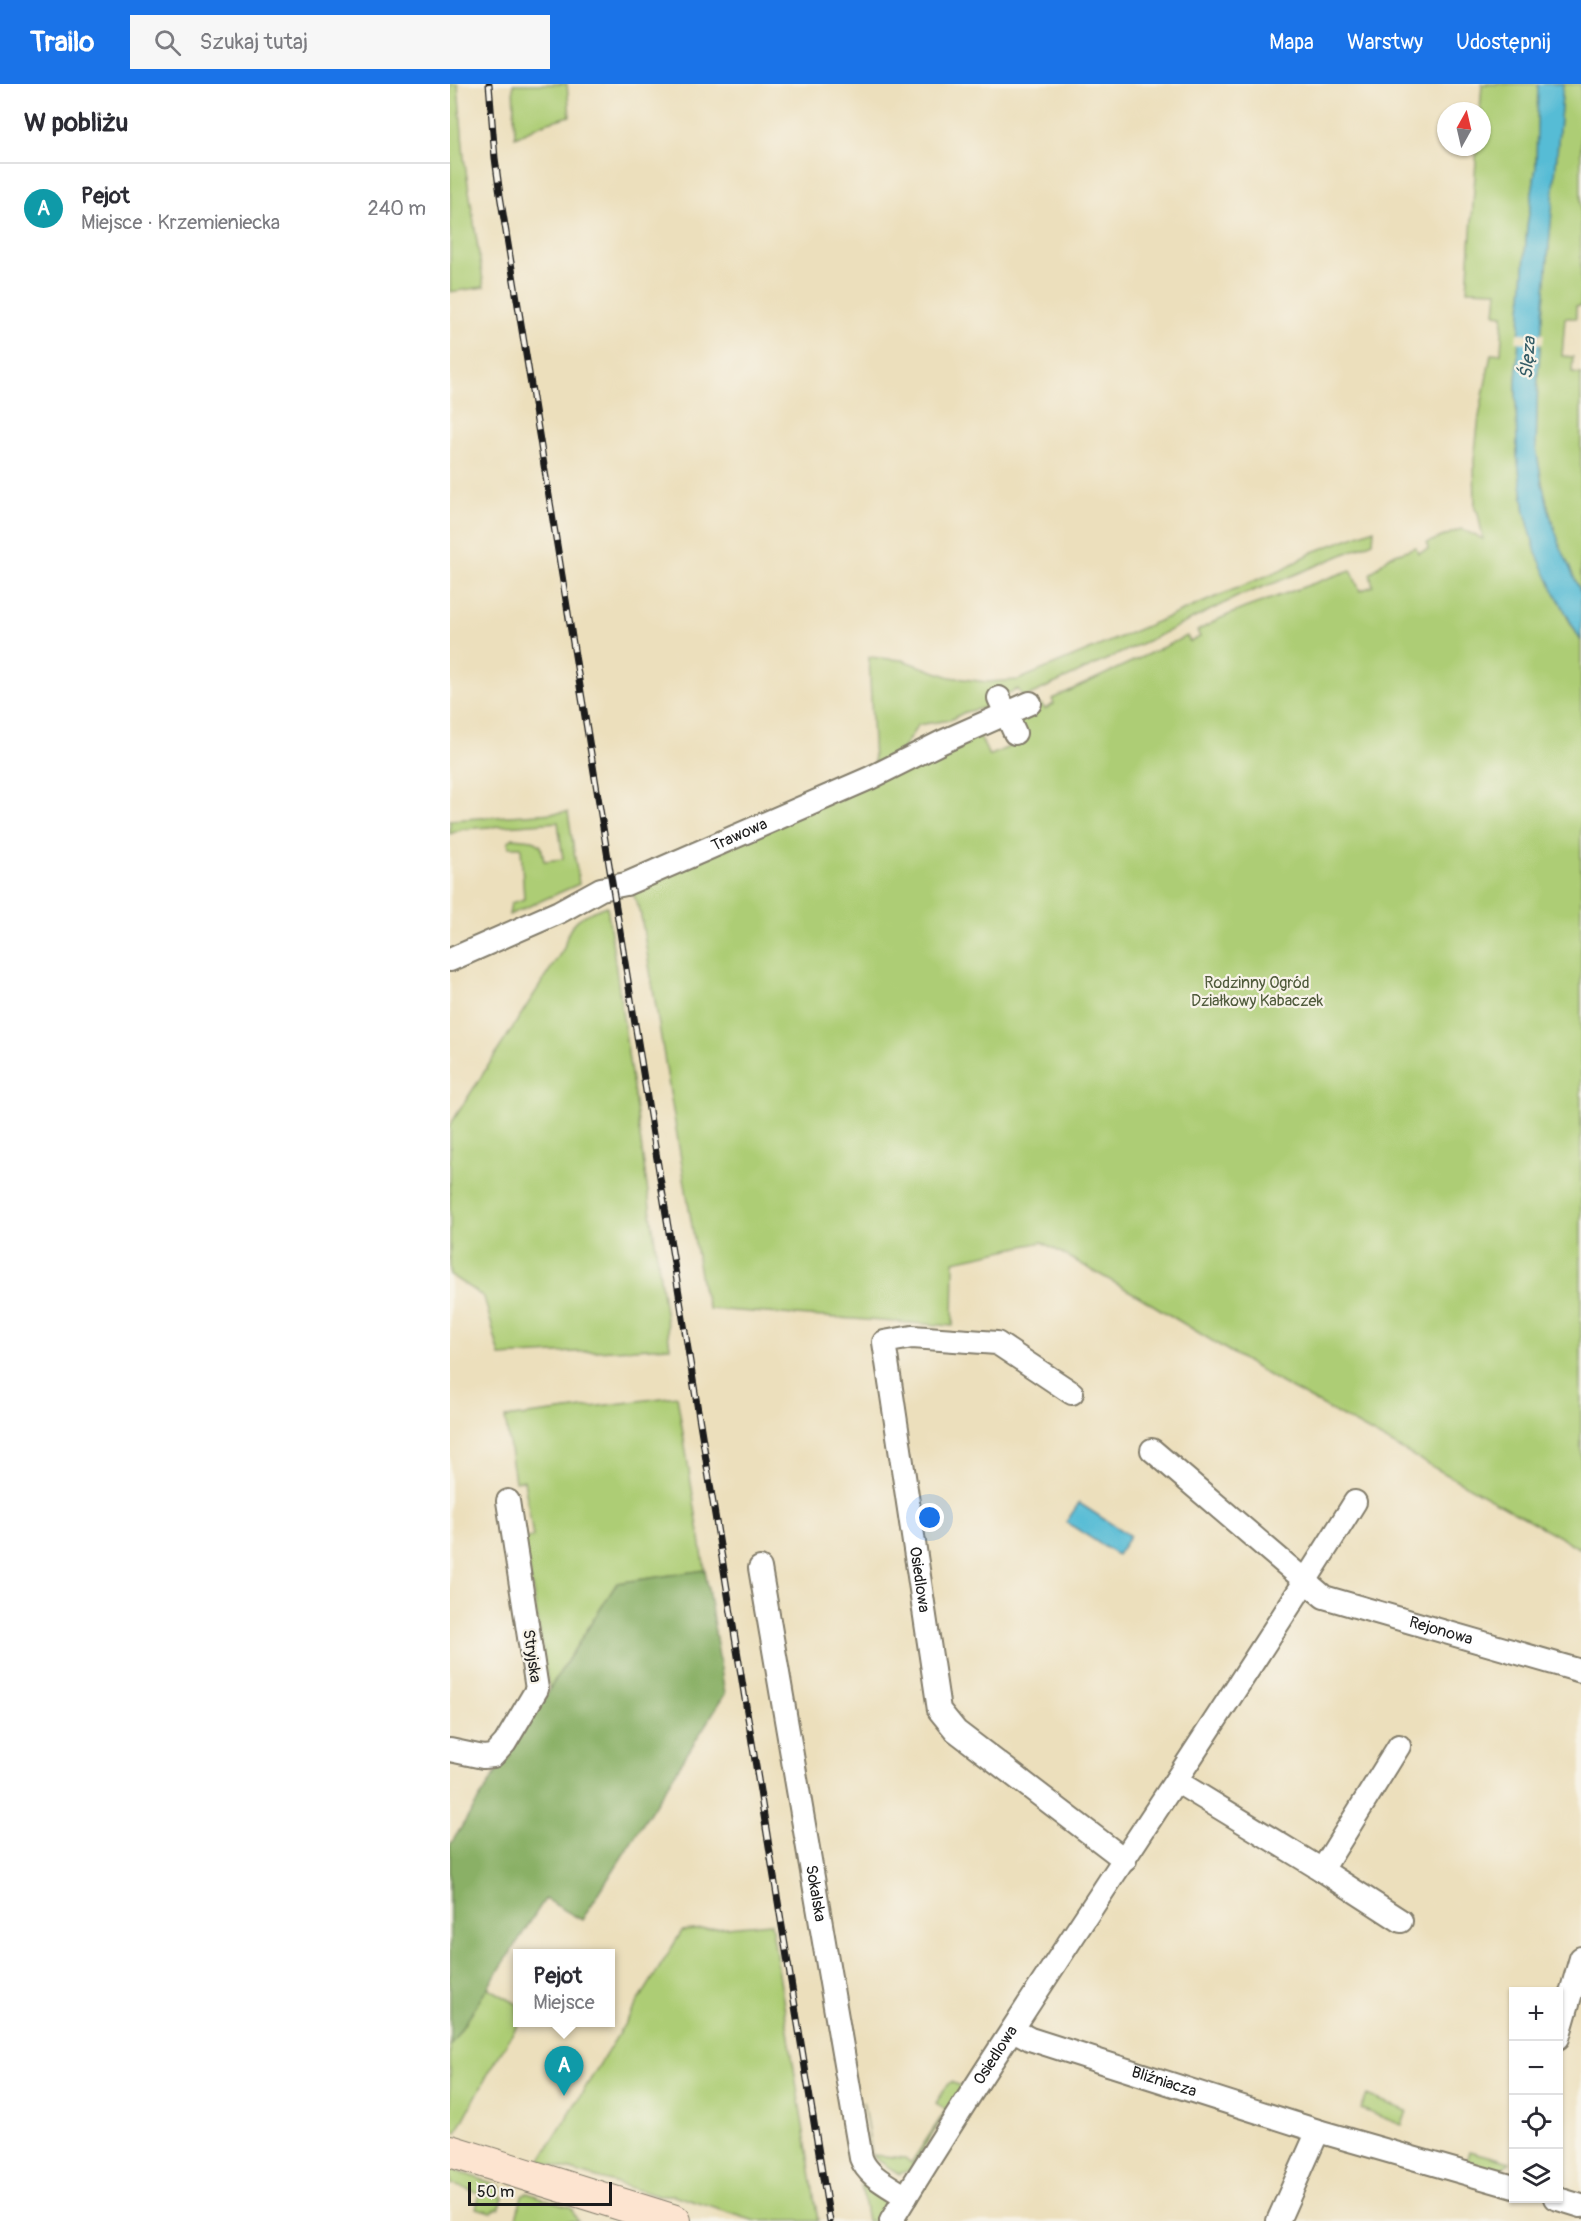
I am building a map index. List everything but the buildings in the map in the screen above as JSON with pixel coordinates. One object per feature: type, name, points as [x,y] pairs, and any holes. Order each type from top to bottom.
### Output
[{"type":"street","name":"Trawowa","points":[[450,960],[559,912],[602,889],[626,884],[870,778],[942,742],[1030,703]]},
{"type":"street","name":"Osiedlowa","points":[[1072,1393],[997,1343],[912,1338],[884,1342],[939,1710],[956,1731],[1125,1860]]},
{"type":"street","points":[[1152,1450],[1306,1581]]},
{"type":"street","name":"Stryjska","points":[[450,1750],[483,1757],[493,1756],[505,1743],[537,1689],[508,1501]]},
{"type":"street","name":"Osiedlowa","points":[[891,2221],[1012,2030],[1125,1860],[1355,1502]]},
{"type":"street","name":"Sokalska","points":[[760,1568],[861,2158],[870,2173],[906,2197]]},
{"type":"street","name":"Rejonowa","points":[[1306,1581],[1324,1597],[1581,1671]]},
{"type":"street","points":[[1322,1870],[1399,1746]]},
{"type":"street","points":[[1176,1781],[1401,1921]]},
{"type":"street","points":[[1563,2021],[1581,1958]]},
{"type":"street","name":"Bliźniacza","points":[[1012,2030],[1030,2040],[1318,2131],[1509,2186]]},
{"type":"street","points":[[1278,2221],[1318,2131]]},
{"type":"street","points":[[450,2151],[675,2221]]},
{"type":"street","points":[[1563,2201],[1581,2206]]},
{"type":"green space","points":[[450,84],[458,84],[464,158],[484,287],[450,292]]},
{"type":"green space","points":[[513,84],[567,84],[570,116],[545,123],[515,137]]},
{"type":"green space","name":"Rodzinny Ogród Działkowy Kabaczek","points":[[1482,84],[1538,84],[1536,167],[1527,227],[1516,382],[1517,455],[1525,512],[1567,617],[1581,641],[1581,1549],[1278,1381],[1140,1297],[1042,1242],[954,1261],[953,1326],[709,1309],[702,1287],[640,910],[632,892],[978,732],[989,756],[1024,740],[1016,721],[1021,713],[1041,704],[1045,709],[1054,704],[1052,699],[1187,636],[1190,642],[1200,637],[1197,631],[1245,608],[1351,570],[1360,591],[1373,586],[1370,574],[1390,556],[1416,547],[1418,553],[1428,549],[1427,543],[1461,529],[1483,539],[1478,513],[1475,509],[1474,460],[1479,417],[1491,354],[1501,353],[1503,315],[1495,314],[1497,291],[1467,290],[1476,156],[1491,156],[1491,102],[1481,102]]},
{"type":"green space","points":[[1563,84],[1581,84],[1581,306],[1576,306],[1576,318],[1565,318],[1562,356],[1573,357],[1572,373],[1581,374],[1581,593],[1560,548],[1542,483],[1536,448],[1538,372]]},
{"type":"green space","points":[[1374,529],[1373,542],[1241,595],[1023,698],[1018,689],[994,700],[993,706],[965,712],[950,720],[918,725],[902,750],[874,764],[869,657],[902,660],[950,677],[986,682],[1018,680],[1285,568],[1313,552]]},
{"type":"green space","points":[[568,812],[579,884],[509,915],[511,903],[524,899],[521,847],[509,847],[508,842],[513,838],[533,840],[541,846],[544,861],[563,859],[558,822],[463,829],[450,834],[450,820]]},
{"type":"green space","points":[[607,906],[670,1347],[500,1356],[484,1297],[450,1275],[450,1125],[564,948],[573,924],[590,912]]},
{"type":"green space","points":[[677,1396],[705,1570],[617,1583],[549,1689],[524,1539],[533,1537],[524,1480],[515,1481],[505,1418]]},
{"type":"green space","points":[[705,1570],[725,1694],[582,1920],[545,1899],[450,2046],[450,1845],[617,1583]]},
{"type":"green space","points":[[771,1923],[818,2221],[755,2221],[674,2195],[655,2195],[540,2161],[682,1931]]},
{"type":"green space","points":[[487,1987],[513,2002],[513,2027],[517,2027],[457,2132],[450,2130],[450,2046]]},
{"type":"green space","points":[[951,2082],[962,2087],[910,2170],[899,2174],[872,2156],[863,2102],[872,2155],[905,2158],[911,2163],[946,2110],[936,2103]]},
{"type":"green space","points":[[1367,2095],[1407,2111],[1402,2125],[1361,2109]]},
{"type":"green space","points":[[1469,2151],[1509,2162],[1505,2167],[1495,2171],[1465,2166]]},
{"type":"green space","points":[[450,2169],[498,2185],[501,2188],[498,2196],[503,2197],[500,2207],[491,2212],[476,2208],[480,2193],[450,2184]]},
{"type":"green space","points":[[864,2184],[883,2200],[884,2209],[876,2221],[867,2221],[861,2185]]},
{"type":"green space","points":[[527,2193],[571,2207],[578,2221],[515,2221],[522,2196]]},
{"type":"water","name":"Ślęza","points":[[1538,84],[1563,84],[1538,372],[1536,448],[1551,518],[1561,548],[1581,593],[1581,641],[1536,553],[1525,512],[1517,455],[1516,382],[1527,227],[1536,167]]},
{"type":"water","points":[[1079,1503],[1130,1536],[1117,1555],[1066,1522]]},
{"type":"pier","points":[[1517,333],[1544,334],[1543,344],[1516,342]]},
{"type":"railway","points":[[489,84],[500,195],[830,2221]]},
{"type":"place","name":"Pejot","points":[[564,2096]]}]
